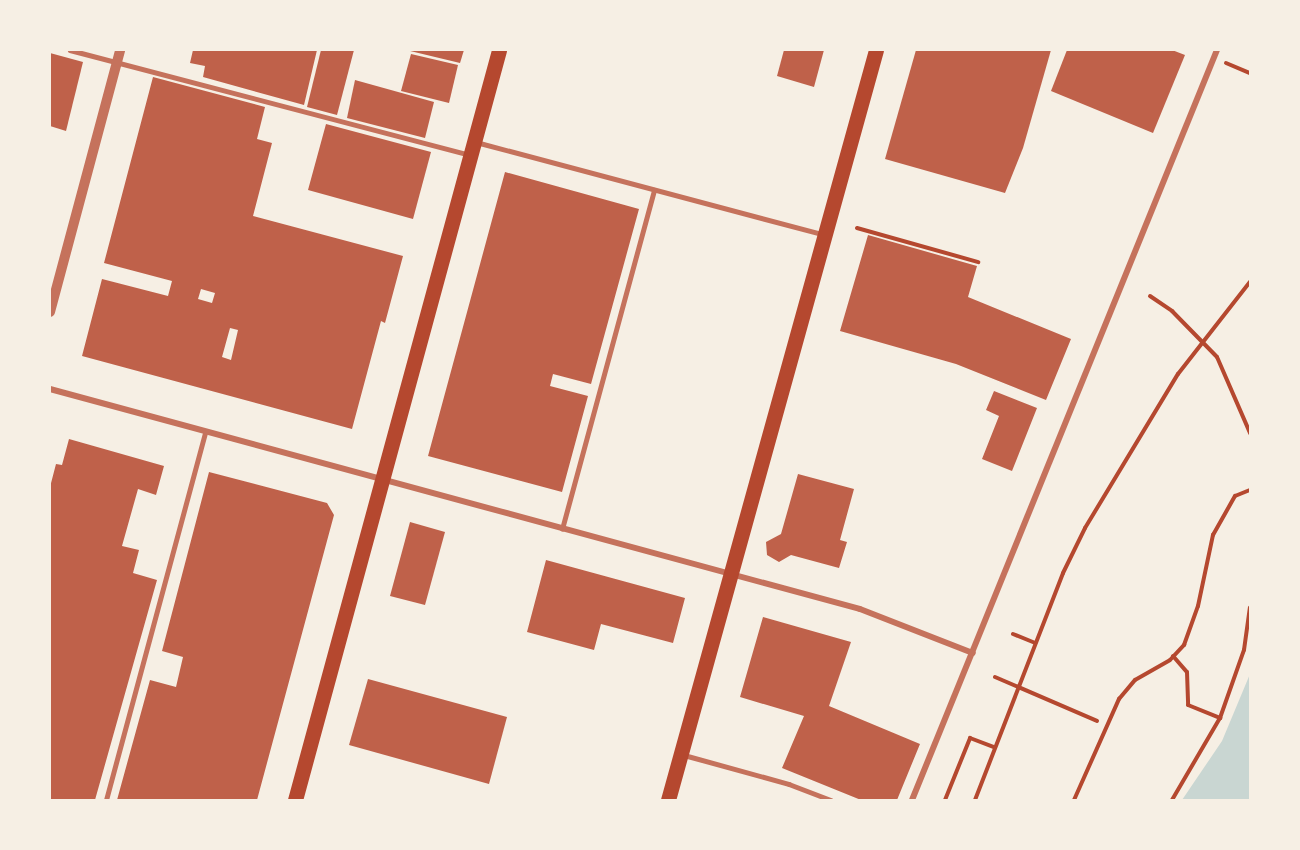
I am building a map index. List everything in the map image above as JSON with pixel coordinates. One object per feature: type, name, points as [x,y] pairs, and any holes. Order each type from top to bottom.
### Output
[{"type":"main road","points":[[295,801],[380,481],[499,50]]},
{"type":"main road","points":[[668,801],[876,50]]},
{"type":"street","points":[[50,312],[120,50]]},
{"type":"street","points":[[912,801],[1217,50]]},
{"type":"street","points":[[50,389],[380,481],[860,609],[973,653]]},
{"type":"lane","points":[[70,50],[654,190],[824,235]]},
{"type":"lane","points":[[562,530],[654,190]]},
{"type":"lane","points":[[106,801],[205,432]]},
{"type":"lane","points":[[681,754],[789,784],[831,801]]},
{"type":"path","points":[[1214,57],[1251,73]]},
{"type":"path","points":[[856,228],[978,262]]},
{"type":"path","points":[[975,801],[993,747],[1063,573],[1107,489],[1159,402],[1251,282]]},
{"type":"path","points":[[1150,296],[1172,311],[1204,342],[1221,366],[1251,433]]},
{"type":"path","points":[[1074,801],[1119,699],[1135,680],[1173,656],[1192,627],[1213,535],[1235,496],[1251,490]]},
{"type":"path","points":[[1172,801],[1220,718],[1244,650],[1251,607]]},
{"type":"path","points":[[1013,634],[1035,643]]},
{"type":"path","points":[[1173,656],[1187,672],[1188,705],[1220,718]]},
{"type":"path","points":[[995,677],[1097,721]]},
{"type":"path","points":[[945,801],[970,738],[993,747]]},
{"type":"shaded area","points":[[1250,674],[1250,800],[1182,800],[1222,741]]},
{"type":"building","points":[[193,50],[317,50],[304,105],[203,77],[205,66],[190,63]]},
{"type":"building","points":[[321,50],[354,50],[337,115],[307,107]]},
{"type":"building","points":[[406,50],[464,50],[460,63]]},
{"type":"building","points":[[784,50],[824,50],[814,87],[777,76]]},
{"type":"building","points":[[916,50],[1051,50],[1023,148],[1005,193],[885,159]]},
{"type":"building","points":[[1067,50],[1172,50],[1185,55],[1153,133],[1051,91]]},
{"type":"building","points":[[50,53],[83,62],[66,131],[50,126]]},
{"type":"building","points":[[411,54],[458,65],[449,103],[401,91]]},
{"type":"building","points":[[153,77],[265,107],[257,139],[272,143],[253,216],[403,256],[385,323],[381,321],[352,429],[82,356],[102,279],[168,296],[172,281],[104,263]],"holes":[[[201,289],[215,293],[212,303],[198,299]],[[230,328],[238,330],[231,360],[222,357]]]},
{"type":"building","points":[[355,80],[434,102],[425,138],[347,118]]},
{"type":"building","points":[[326,124],[431,152],[413,219],[308,190]]},
{"type":"building","points":[[505,172],[639,209],[591,384],[553,374],[550,386],[588,396],[562,492],[428,456]]},
{"type":"building","points":[[868,235],[977,266],[968,297],[1071,339],[1046,400],[956,364],[840,331]]},
{"type":"building","points":[[994,391],[1037,408],[1012,471],[982,459],[999,416],[986,410]]},
{"type":"building","points":[[69,439],[164,466],[156,495],[138,489],[122,546],[139,550],[133,573],[157,580],[95,800],[50,800],[50,487],[56,464],[62,465]]},
{"type":"building","points":[[209,472],[327,503],[334,515],[257,800],[117,800],[150,680],[176,687],[183,657],[162,651]]},
{"type":"building","points":[[798,474],[854,489],[840,540],[847,542],[839,568],[791,555],[779,562],[767,555],[766,542],[781,534]]},
{"type":"building","points":[[410,522],[445,532],[425,605],[390,596]]},
{"type":"building","points":[[546,560],[685,598],[673,643],[601,624],[594,650],[527,632]]},
{"type":"building","points":[[763,617],[851,642],[829,706],[920,744],[897,800],[861,800],[782,768],[804,716],[740,697]]},
{"type":"building","points":[[368,679],[507,717],[489,784],[349,745]]}]
